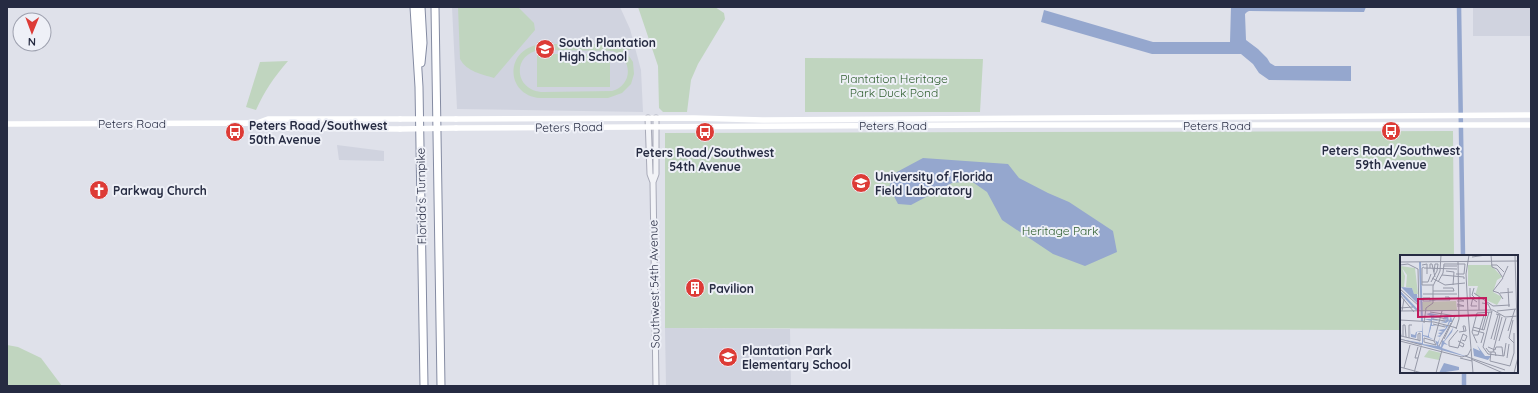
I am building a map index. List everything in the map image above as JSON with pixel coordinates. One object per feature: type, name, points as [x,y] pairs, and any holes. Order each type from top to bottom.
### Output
[{"type":"highway","name":"Florida's Turnpike","points":[[414,7],[419,87],[424,386]]},
{"type":"highway","points":[[419,87],[423,43],[422,7]]},
{"type":"highway","name":"Florida's Turnpike","points":[[435,7],[441,386]]},
{"type":"main road","name":"Peters Road","points":[[7,124],[257,123],[268,119],[656,118],[763,120],[1531,115]]},
{"type":"main road","name":"Peters Road","points":[[257,123],[266,128],[400,129],[648,126],[1531,125]]},
{"type":"street","name":"Southwest 54th Avenue","points":[[648,118],[650,174],[653,182],[656,386]]},
{"type":"street","name":"Southwest 54th Avenue","points":[[653,182],[656,174],[656,118]]},
{"type":"shaded area","name":"South Plantation High School","points":[[452,7],[620,7],[630,29],[641,70],[643,112],[457,109]]},
{"type":"shaded area","points":[[1473,7],[1531,7],[1531,36],[1473,36]]},
{"type":"shaded area","points":[[337,145],[384,151],[384,161],[339,160]]},
{"type":"shaded area","name":"Plantation Park Elementary School","points":[[665,328],[790,329],[791,386],[666,386]]},
{"type":"green space","points":[[458,7],[518,7],[534,23],[535,30],[494,78],[480,74],[467,67],[460,59]]},
{"type":"green space","points":[[638,7],[715,7],[724,13],[725,19],[698,64],[691,80],[687,112],[663,112],[659,108],[658,66]]},
{"type":"green space","points":[[544,44],[631,44],[631,50],[625,50],[633,62],[634,74],[631,84],[622,93],[608,98],[540,98],[528,95],[520,89],[515,80],[514,71],[516,61],[521,53],[531,47]],"holes":[[[540,50],[613,51],[620,55],[624,60],[628,72],[624,83],[619,88],[612,91],[544,92],[534,90],[527,86],[522,80],[520,72],[524,58],[531,53]]]},
{"type":"green space","points":[[537,54],[610,54],[610,87],[537,87]]},
{"type":"green space","name":"Plantation Heritage Park Duck Pond","points":[[805,58],[983,59],[980,112],[805,112]]},
{"type":"green space","points":[[288,61],[262,97],[256,110],[246,107],[260,62]]},
{"type":"green space","name":"Heritage Park","points":[[1453,131],[1454,255],[1400,255],[1400,330],[665,328],[665,133]]},
{"type":"green space","points":[[7,345],[18,347],[41,358],[62,386],[7,386]]},
{"type":"water","points":[[1231,7],[1366,7],[1364,12],[1249,11],[1245,14],[1246,40],[1258,49],[1270,63],[1275,66],[1351,66],[1351,81],[1269,80],[1259,73],[1253,64],[1241,54],[1152,54],[1041,22],[1044,10],[1153,42],[1230,42]]},
{"type":"water","points":[[923,158],[1008,164],[1019,178],[1069,202],[1113,231],[1117,252],[1085,266],[1053,254],[1002,220],[987,192],[971,181],[952,183],[911,205],[898,204],[889,187],[895,173]]},
{"type":"waterway","points":[[1459,7],[1463,255]]},
{"type":"waterway","points":[[1464,373],[1464,386]]},
{"type":"place","name":"South Plantation High School","points":[[545,49]]},
{"type":"place","name":"Peters Road/Southwest 59th Avenue","points":[[1391,131]]},
{"type":"place","name":"Peters Road/Southwest 50th Avenue","points":[[235,132]]},
{"type":"place","name":"Peters Road/Southwest 54th Avenue","points":[[705,132]]},
{"type":"place","name":"University of Florida Field Laboratory","points":[[861,183]]},
{"type":"place","name":"Parkway Church","points":[[99,190]]},
{"type":"place","name":"Pavilion","points":[[695,288]]},
{"type":"place","name":"Plantation Park Elementary School","points":[[728,357]]}]
